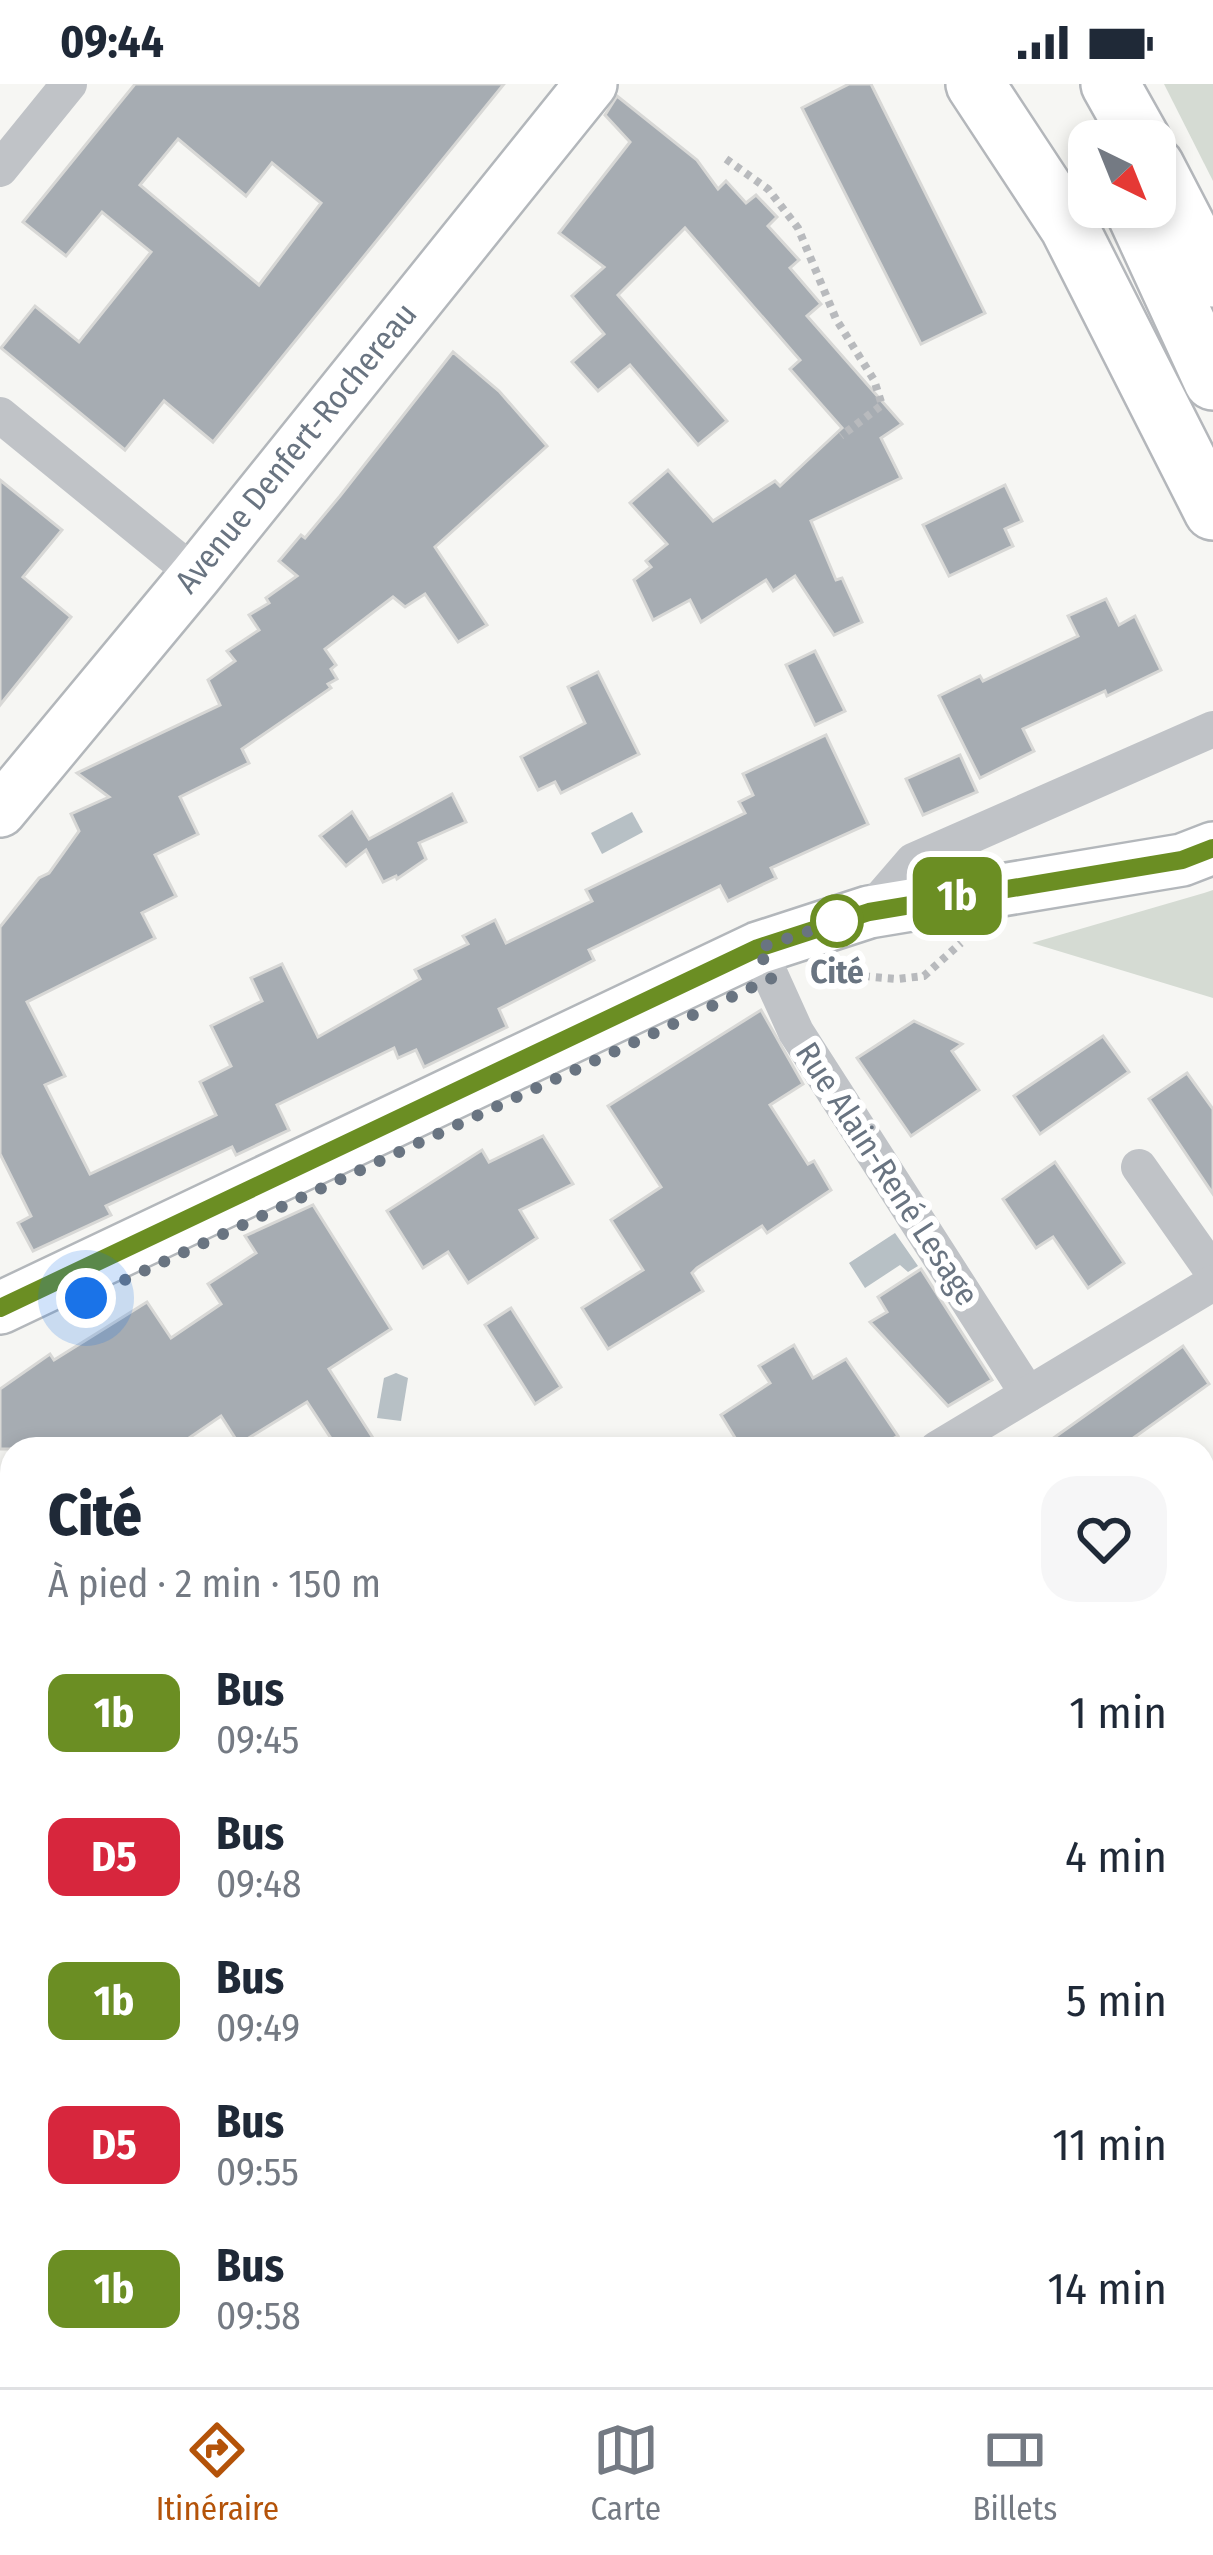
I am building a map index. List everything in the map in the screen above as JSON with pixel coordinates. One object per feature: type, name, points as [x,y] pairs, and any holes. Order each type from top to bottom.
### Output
[{"type":"main road","name":"Avenue Denfert-Rochereau","points":[[0,811],[590,84]]},
{"type":"main road","points":[[975,84],[1069,227],[1213,511]]},
{"type":"main road","points":[[1080,84],[1091,120]]},
{"type":"main road","points":[[1110,84],[1130,120]]},
{"type":"main road","points":[[1176,207],[1213,278]]},
{"type":"main road","points":[[1143,228],[1213,381]]},
{"type":"main road","points":[[0,1308],[869,912],[1182,860],[1213,848]]},
{"type":"street","points":[[0,170],[69,84]]},
{"type":"street","points":[[0,415],[196,575]]},
{"type":"street","points":[[869,912],[913,861],[1213,729]]},
{"type":"street","name":"Rue Alain-René Lesage","points":[[765,963],[796,1032],[1028,1394]]},
{"type":"street","points":[[1139,1167],[1213,1272]]},
{"type":"street","points":[[957,1437],[1213,1283]]},
{"type":"path","points":[[726,159],[768,189],[798,228],[836,320],[874,380],[882,405],[841,436]]},
{"type":"path","points":[[765,963],[897,980],[924,976],[966,939]]},
{"type":"shaded area","points":[[1164,84],[1213,84],[1213,181]]},
{"type":"shaded area","points":[[632,812],[643,832],[602,854],[591,833]]},
{"type":"shaded area","points":[[1213,890],[1213,998],[1032,943],[1204,893]]},
{"type":"shaded area","points":[[895,1233],[918,1266],[908,1272],[900,1265],[865,1288],[849,1263]]},
{"type":"shaded area","points":[[396,1373],[408,1378],[401,1421],[377,1418],[384,1378]]},
{"type":"building","points":[[135,84],[504,84],[213,442],[164,401],[125,450],[1,348],[35,306],[79,342],[151,252],[102,212],[66,256],[23,222]],"holes":[[[178,139],[246,196],[272,163],[321,203],[259,285],[140,185]]]},
{"type":"building","points":[[849,84],[871,84],[985,313],[921,344],[802,108]]},
{"type":"building","points":[[617,96],[697,160],[718,189],[726,181],[746,203],[756,195],[777,217],[768,226],[799,260],[790,268],[821,304],[807,316],[902,424],[881,438],[901,478],[811,521],[836,580],[842,578],[862,622],[834,635],[795,576],[773,591],[766,580],[701,622],[690,600],[653,620],[634,580],[651,567],[646,561],[667,544],[630,503],[668,470],[713,521],[775,481],[780,486],[842,428],[790,369],[800,360],[685,228],[618,295],[727,421],[698,445],[630,365],[598,391],[572,362],[604,334],[572,296],[604,267],[559,233],[630,142],[605,115]]},
{"type":"building","points":[[453,352],[499,391],[547,446],[435,547],[487,625],[458,642],[425,594],[405,607],[393,597],[325,649],[336,665],[331,669],[337,679],[328,684],[331,688],[242,749],[249,763],[180,797],[198,834],[155,855],[176,896],[142,913],[155,938],[27,1002],[65,1076],[45,1085],[90,1174],[216,1115],[200,1082],[231,1066],[211,1026],[262,1001],[251,978],[282,964],[318,1037],[420,979],[415,970],[468,944],[463,936],[495,920],[506,943],[592,901],[586,890],[745,813],[739,802],[753,795],[743,774],[826,735],[868,824],[771,868],[776,878],[728,901],[720,886],[589,950],[594,960],[499,1009],[507,1027],[424,1067],[416,1050],[398,1058],[394,1048],[277,1105],[289,1130],[236,1155],[232,1147],[106,1206],[111,1215],[33,1251],[18,1223],[31,1216],[0,1154],[0,927],[79,831],[71,814],[109,797],[77,773],[220,705],[208,680],[235,661],[227,651],[259,630],[249,615],[297,576],[279,561],[340,496]]},
{"type":"building","points":[[0,480],[62,530],[23,577],[71,617],[0,705]]},
{"type":"building","points":[[1005,485],[1022,521],[1005,529],[1013,546],[949,576],[923,525]]},
{"type":"building","points":[[1106,599],[1119,625],[1135,616],[1161,670],[1023,729],[1034,751],[980,778],[939,696],[980,676],[983,681],[1078,636],[1068,616]]},
{"type":"building","points":[[815,651],[845,711],[815,725],[786,665]]},
{"type":"building","points":[[598,672],[639,754],[561,793],[555,782],[538,790],[521,757],[585,723],[568,687]]},
{"type":"building","points":[[960,755],[977,792],[923,815],[906,779]]},
{"type":"building","points":[[452,794],[466,822],[419,843],[426,859],[397,879],[383,882],[366,850],[346,866],[320,836],[352,812],[369,839]]},
{"type":"building","points":[[761,1010],[803,1084],[770,1105],[831,1190],[767,1233],[762,1226],[697,1268],[692,1273],[703,1291],[608,1349],[582,1308],[643,1270],[611,1220],[661,1187],[608,1106]]},
{"type":"building","points":[[914,1021],[962,1044],[952,1051],[979,1090],[911,1136],[857,1058]]},
{"type":"building","points":[[1103,1036],[1129,1072],[1040,1134],[1014,1096]]},
{"type":"building","points":[[1187,1073],[1213,1109],[1213,1194],[1149,1099]]},
{"type":"building","points":[[543,1136],[573,1184],[520,1210],[537,1238],[468,1283],[448,1252],[423,1268],[387,1211],[482,1150],[489,1162]]},
{"type":"building","points":[[1055,1162],[1124,1263],[1088,1288],[1053,1237],[1036,1248],[1003,1199]]},
{"type":"building","points":[[313,1205],[391,1329],[329,1369],[372,1437],[330,1437],[307,1402],[250,1437],[234,1437],[221,1416],[190,1437],[0,1437],[0,1389],[50,1354],[54,1360],[147,1302],[171,1338],[221,1304],[208,1284],[256,1253],[245,1236]]},
{"type":"building","points":[[921,1269],[992,1380],[948,1406],[870,1322],[887,1312],[878,1297]]},
{"type":"building","points":[[511,1308],[561,1387],[535,1404],[485,1325]]},
{"type":"building","points":[[794,1345],[813,1378],[846,1359],[898,1436],[735,1437],[721,1415],[770,1383],[759,1366]]},
{"type":"building","points":[[1183,1346],[1209,1384],[1135,1437],[1055,1437]]},
{"type":"bus line","name":"1b","points":[[0,1308],[758,948],[869,912],[1182,860],[1213,848]]},
{"type":"place","name":"Cité","points":[[837,921]]},
{"type":"route","points":[[86,1298],[772,978],[758,948],[846,919],[837,921]]}]
